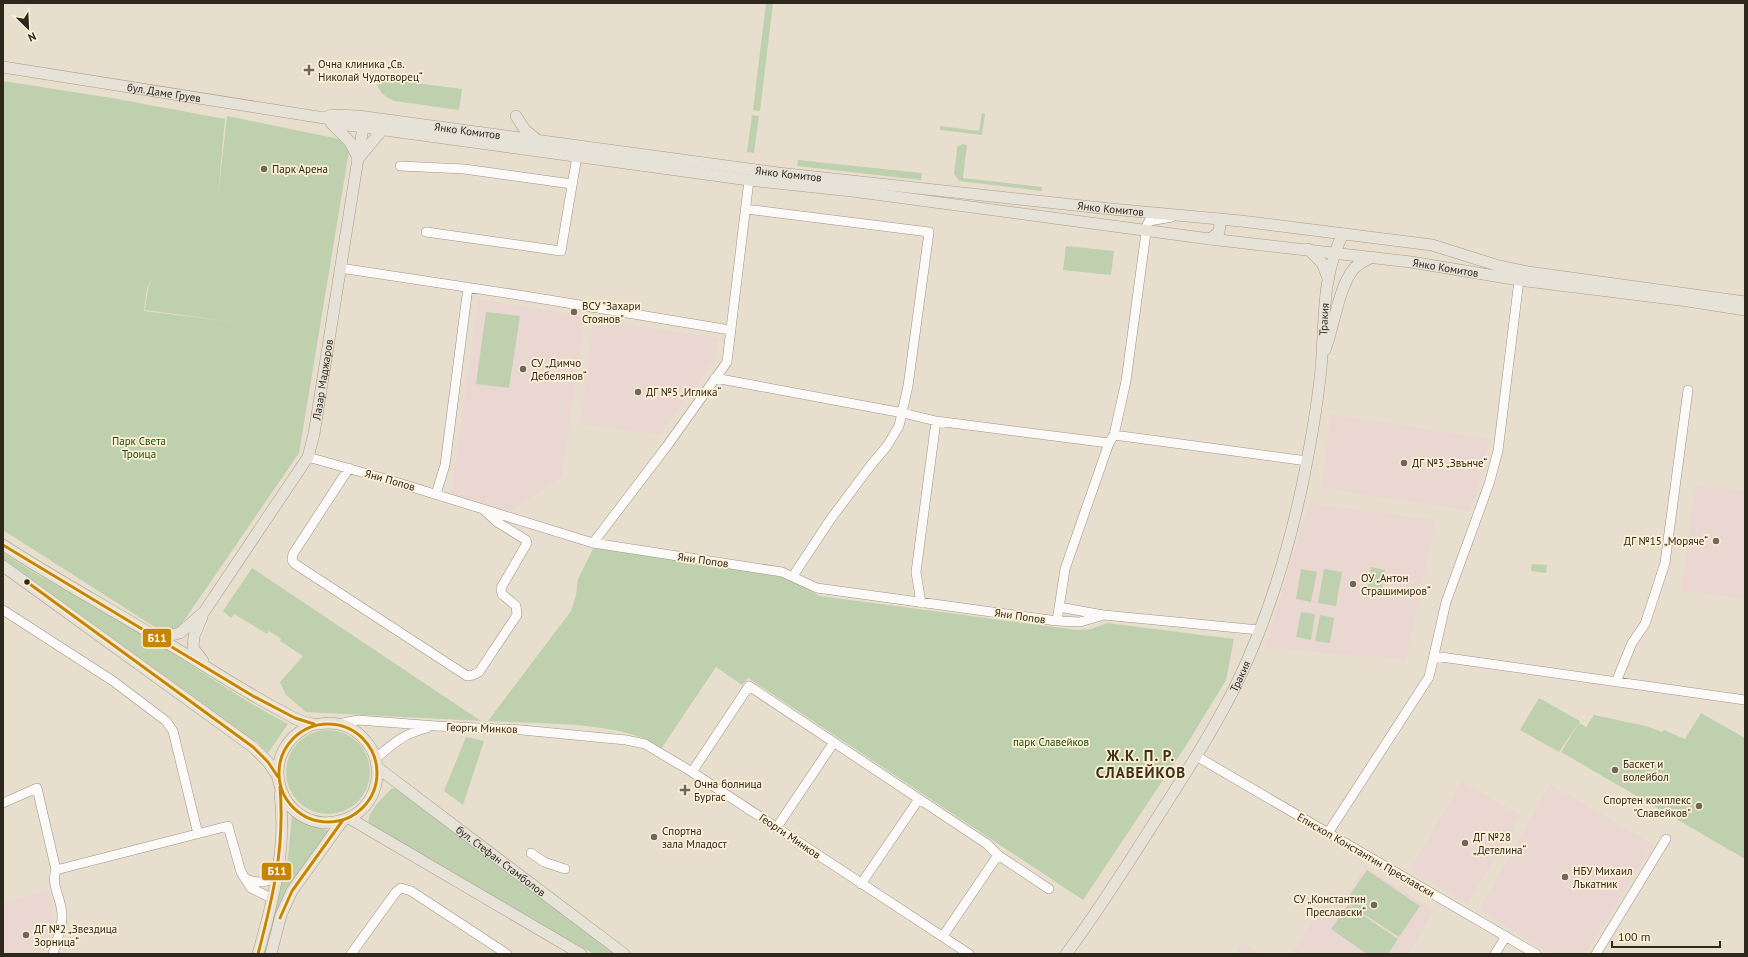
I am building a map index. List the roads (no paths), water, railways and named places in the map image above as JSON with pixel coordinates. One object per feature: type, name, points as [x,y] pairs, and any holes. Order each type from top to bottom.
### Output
[{"type":"main road","name":"бул. Даме Груев","points":[[3,67],[328,121],[332,115],[364,122],[382,130]]},
{"type":"main road","points":[[516,116],[525,130],[537,140]]},
{"type":"main road","points":[[328,121],[350,142],[358,159],[382,130]]},
{"type":"main road","name":"бул. Даме Груев","points":[[364,122],[402,122]]},
{"type":"main road","name":"Лазар Маджаров","points":[[210,669],[198,657],[193,648],[194,636],[204,612],[308,457],[314,434],[364,122]]},
{"type":"main road","name":"Янко Комитов","points":[[402,122],[513,142],[577,156],[749,180],[852,191],[1146,230],[1418,263],[1519,280],[1669,298],[1745,310]]},
{"type":"main road","name":"Янко Комитов","points":[[382,130],[513,142],[537,140],[778,173],[1176,216],[1217,219],[1432,245],[1499,266],[1528,272],[1745,302]]},
{"type":"main road","points":[[1210,238],[1219,232],[1220,225],[1217,219]]},
{"type":"main road","points":[[1342,293],[1340,253],[1343,234]]},
{"type":"main road","points":[[1307,249],[1322,263],[1328,278]]},
{"type":"main road","name":"Тракия","points":[[1066,954],[1106,898],[1196,756],[1233,690],[1259,630],[1283,558],[1313,436],[1321,360],[1323,312],[1328,278],[1340,253]]},
{"type":"main road","points":[[1342,293],[1352,271],[1361,262],[1372,257]]},
{"type":"main road","name":"Тракия","points":[[1321,360],[1342,293]]},
{"type":"main road","points":[[3,545],[55,578],[286,714],[314,724]]},
{"type":"main road","points":[[3,566],[253,747],[268,762],[279,782],[291,807],[309,819],[332,823],[346,819],[359,812],[368,803],[374,792],[377,781],[377,763],[372,748],[361,736],[348,727],[338,724],[314,724],[296,734],[289,740],[280,758],[279,782],[283,815],[282,854],[279,874],[258,954]]},
{"type":"main road","name":"Лазар Маджаров","points":[[159,638],[180,633],[204,612]]},
{"type":"main road","name":"бул. Стефан Стамболов","points":[[377,763],[624,954]]},
{"type":"main road","points":[[275,953],[281,915],[292,891],[346,819]]},
{"type":"main road","points":[[346,819],[581,954]]},
{"type":"street","points":[[426,232],[561,251],[577,156]]},
{"type":"street","points":[[400,166],[464,169],[572,184]]},
{"type":"street","points":[[593,543],[727,362],[749,180]]},
{"type":"street","points":[[746,209],[929,232],[903,413],[899,426],[887,446],[830,520],[794,576]]},
{"type":"street","name":"Янко Комитов","points":[[1146,230],[1149,221],[1176,216]]},
{"type":"street","points":[[1057,621],[1065,569],[1112,439],[1126,381],[1146,230]]},
{"type":"street","points":[[340,268],[468,287],[730,330]]},
{"type":"street","points":[[1328,833],[1429,677],[1446,602],[1489,484],[1498,451],[1519,280]]},
{"type":"street","points":[[436,494],[446,465],[468,287]]},
{"type":"street","points":[[715,378],[903,413],[936,422],[1112,439],[1307,461]]},
{"type":"street","points":[[1616,682],[1632,643],[1645,624],[1664,563],[1688,390]]},
{"type":"street","points":[[921,603],[916,572],[936,422]]},
{"type":"street","name":"Яни Попов","points":[[308,457],[436,494],[593,543],[782,572],[794,576],[817,588],[1057,621],[1080,622],[1104,615]]},
{"type":"street","points":[[349,468],[293,554],[292,560],[295,564],[467,676],[479,672],[517,615],[516,606],[502,594],[501,588],[527,543],[526,540],[496,522],[482,508]]},
{"type":"street","name":"Яни Попов","points":[[1059,607],[1104,615],[1259,630]]},
{"type":"street","points":[[3,610],[113,681],[166,721],[173,731],[198,834]]},
{"type":"street","points":[[1434,656],[1745,700]]},
{"type":"street","points":[[692,772],[749,686],[987,844],[998,855],[1049,889]]},
{"type":"street","name":"Георги Минков","points":[[338,724],[358,720],[436,726],[522,730],[626,740],[646,744],[777,827],[969,954]]},
{"type":"street","name":"Георги Минков","points":[[377,763],[401,737],[411,732],[436,726]]},
{"type":"street","points":[[777,827],[834,742]]},
{"type":"street","name":"Епископ Константин Преславски","points":[[1196,756],[1536,954]]},
{"type":"street","points":[[3,803],[37,788],[56,870],[54,878],[62,917],[53,954]]},
{"type":"street","points":[[861,884],[919,799]]},
{"type":"street","points":[[56,870],[228,826],[241,872],[251,888],[273,899]]},
{"type":"street","points":[[1596,954],[1666,839]]},
{"type":"street","points":[[531,853],[544,862],[566,869]]},
{"type":"street","points":[[942,936],[998,855]]},
{"type":"street","points":[[246,880],[257,883],[267,882],[279,874]]},
{"type":"street","points":[[351,954],[396,892],[401,888],[411,891],[507,954]]},
{"type":"street","points":[[1495,954],[1506,936]]},
{"type":"place","name":"Oчна клиника „Св. Николай Чудотворец“","points":[[309,70]]},
{"type":"place","name":"Парк Арена","points":[[264,169]]},
{"type":"place","name":"ВСУ \"Захари Стоянов\"","points":[[574,312]]},
{"type":"place","name":"СУ „Димчо Дебелянов“","points":[[523,369]]},
{"type":"place","name":"ДГ №5 „Иглика“","points":[[638,392]]},
{"type":"place","name":"ДГ №3 „Звънче“","points":[[1404,463]]},
{"type":"place","name":"ДГ №15 „Моряче“","points":[[1716,541]]},
{"type":"place","name":"ОУ „Антон Страшимиров“","points":[[1353,584]]},
{"type":"place","name":"Баскет и волейбол","points":[[1615,770]]},
{"type":"place","name":"Oчна болница Бургас","points":[[685,790]]},
{"type":"place","name":"Спортен комплекс \"Славейков\"","points":[[1699,806]]},
{"type":"place","name":"Спортна зала Младост","points":[[654,837]]},
{"type":"place","name":"ДГ №28 „Детелина“","points":[[1465,843]]},
{"type":"place","name":"НБУ Михаил Лъкатник","points":[[1565,877]]},
{"type":"place","name":"СУ „Константин Преславски“","points":[[1374,905]]},
{"type":"place","name":"ДГ №2 „Звездица Зорница“","points":[[26,935]]},
{"type":"district","name":"Ж.К. П. Р. СЛАВЕЙКОВ","points":[[1141,764]]},
{"type":"park label","name":"Парк Света Троица","points":[[139,447]]},
{"type":"park label","name":"парк Славейков","points":[[1051,742]]}]
